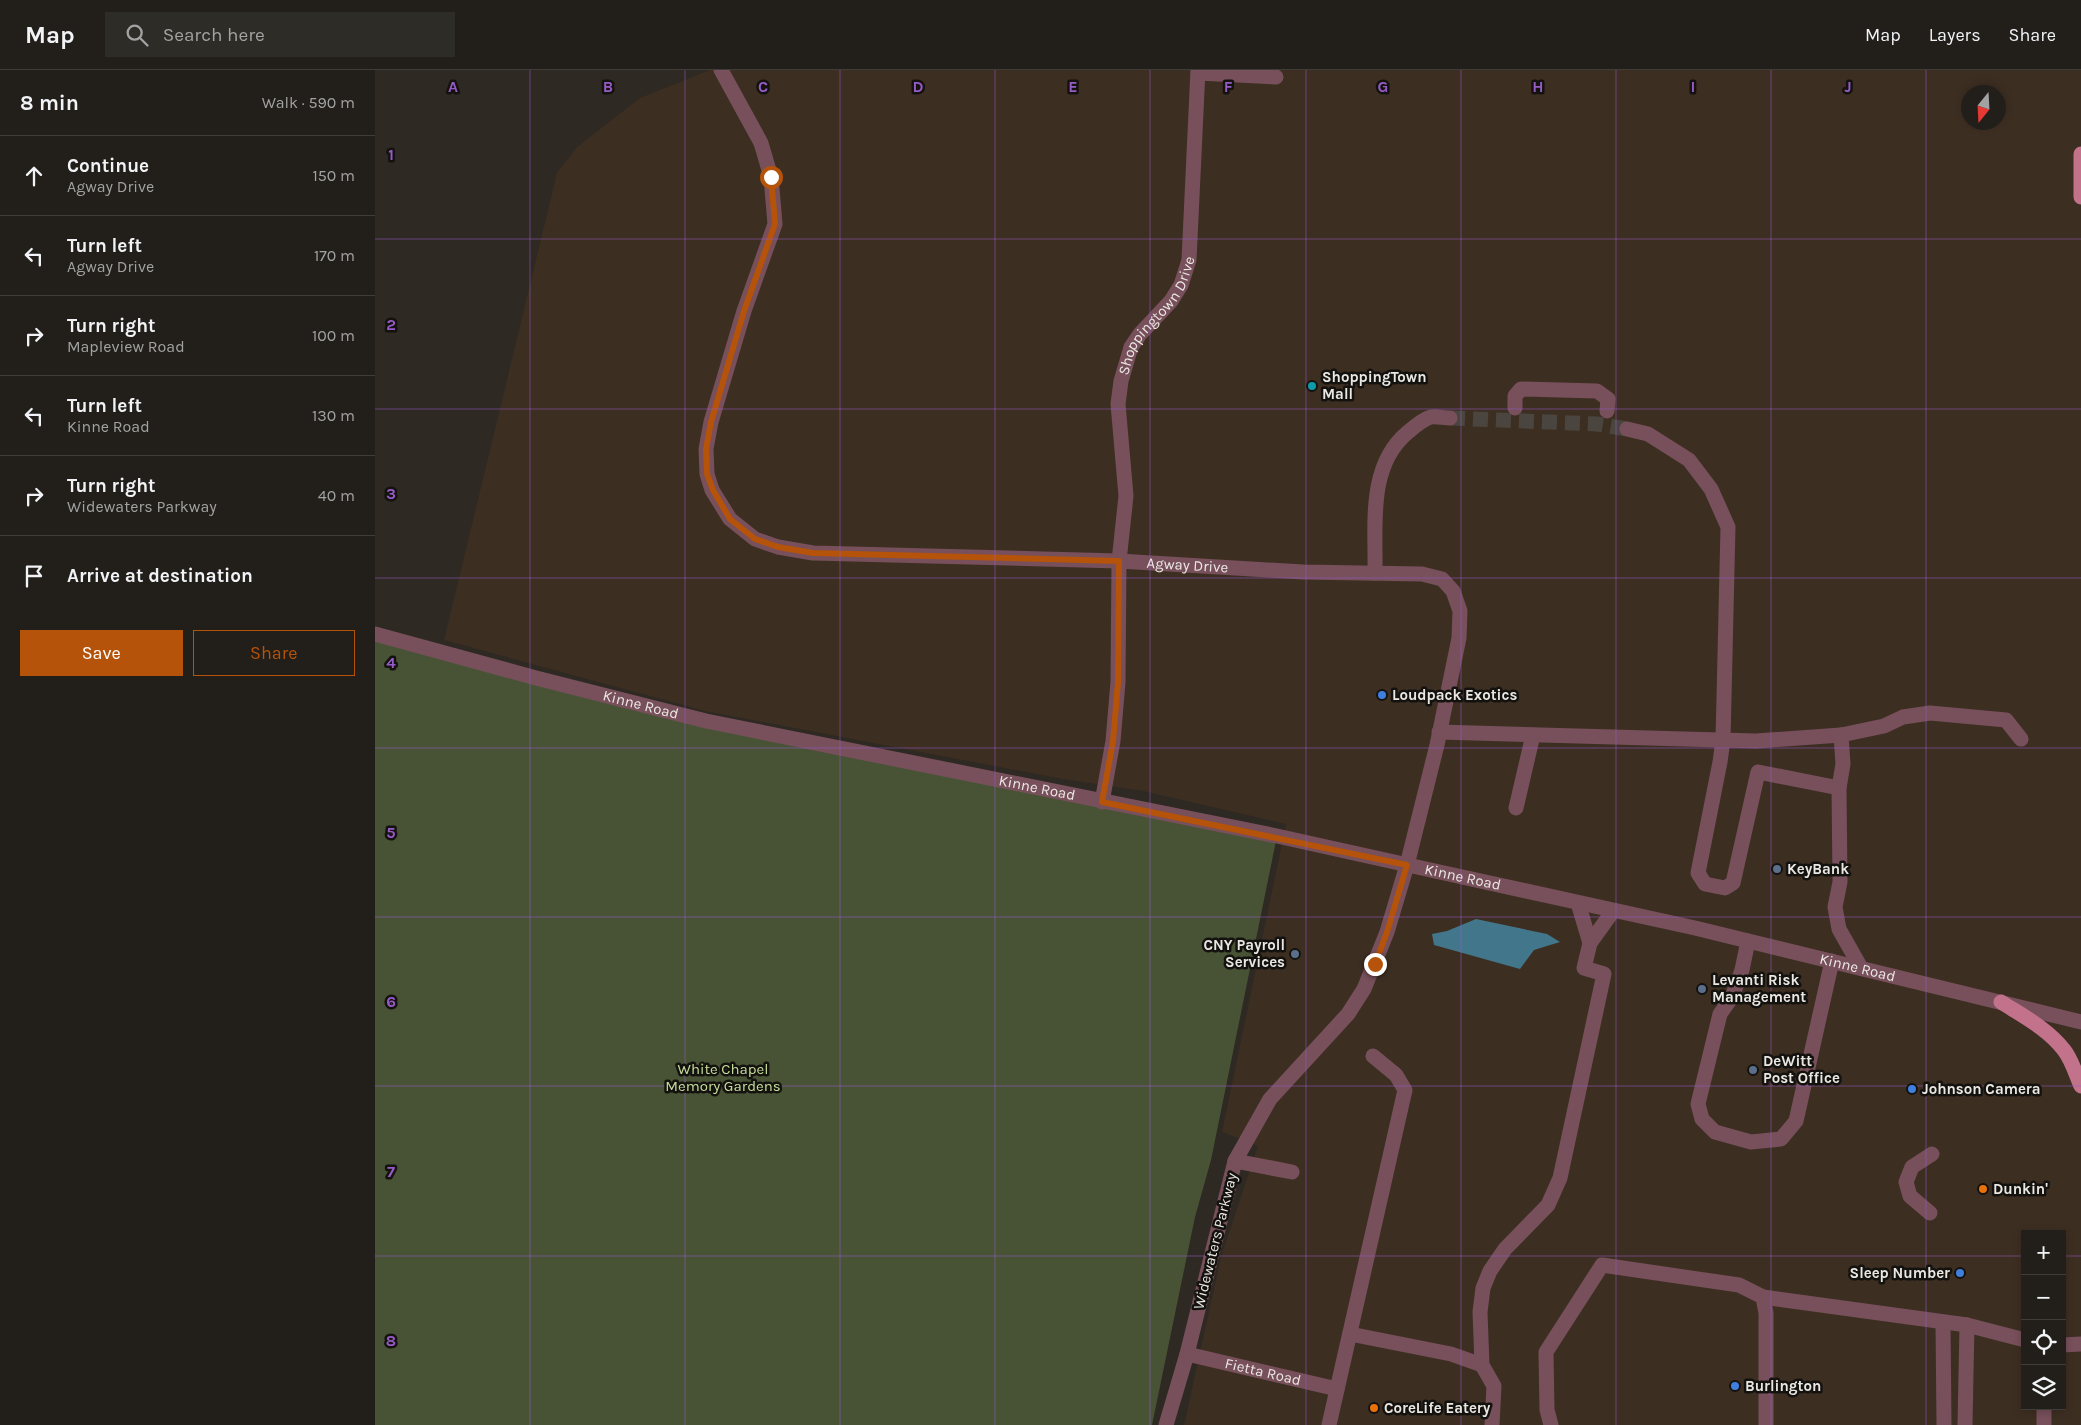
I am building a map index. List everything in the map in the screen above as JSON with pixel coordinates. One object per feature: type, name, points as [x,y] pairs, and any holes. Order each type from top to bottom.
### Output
[{"type":"main road","points":[[2081,154],[2081,197]]},
{"type":"main road","points":[[2001,1002],[2041,1027],[2065,1051],[2081,1086]]},
{"type":"street","name":"Agway Drive","points":[[721,70],[761,143],[771,177],[775,224],[725,376],[711,422],[706,449],[707,474],[713,490],[730,519],[755,539],[778,547],[813,553],[1119,561],[1303,572],[1422,574],[1442,579],[1453,591],[1460,611],[1459,638],[1407,865]]},
{"type":"street","name":"Shoppingtown Drive","points":[[1102,802],[1113,741],[1118,682],[1119,561],[1126,496],[1119,404],[1121,380],[1131,347],[1140,334],[1171,302],[1181,286],[1189,260],[1198,72]]},
{"type":"street","points":[[1198,72],[1276,77]]},
{"type":"street","points":[[1515,408],[1515,396],[1521,388],[1597,391],[1604,394],[1608,399],[1607,411]]},
{"type":"street","points":[[1375,573],[1378,482],[1386,459],[1395,445],[1414,427],[1430,417],[1450,418]]},
{"type":"street","points":[[1627,430],[1648,434],[1689,460],[1711,489],[1728,527],[1723,740],[1698,873],[1705,884],[1725,888],[1733,884],[1758,772],[1839,788]]},
{"type":"street","name":"Kinne Road","points":[[375,634],[536,678],[706,721],[1407,865],[1748,941],[2081,1022]]},
{"type":"street","points":[[1439,732],[1785,740],[1841,734],[1884,726],[1903,716],[1930,713],[2006,720],[2021,739]]},
{"type":"street","points":[[1841,734],[1843,764],[1839,788],[1840,882],[1835,907],[1839,929],[1861,968]]},
{"type":"street","points":[[1516,808],[1533,735]]},
{"type":"street","name":"Widewaters Parkway","points":[[1166,1425],[1187,1354],[1235,1161],[1270,1099],[1347,1014],[1364,989],[1387,932],[1407,865]]},
{"type":"street","points":[[1578,903],[1591,943]]},
{"type":"street","points":[[1492,1425],[1494,1386],[1482,1365],[1480,1312],[1483,1288],[1505,1249],[1548,1205],[1560,1178],[1604,974],[1584,968],[1591,943],[1613,911]]},
{"type":"street","points":[[1748,941],[1742,970],[1732,997],[1720,1014],[1698,1104],[1702,1119],[1715,1132],[1751,1142],[1781,1139],[1797,1121],[1832,961]]},
{"type":"street","points":[[1329,1425],[1405,1090],[1396,1075],[1373,1056]]},
{"type":"street","points":[[1930,1213],[1910,1196],[1905,1182],[1911,1167],[1932,1154]]},
{"type":"street","points":[[1235,1161],[1292,1172]]},
{"type":"street","points":[[1551,1425],[1547,1410],[1546,1352],[1602,1265],[1739,1285],[1763,1297],[1967,1325],[2021,1339]]},
{"type":"street","points":[[1763,1297],[1766,1313],[1766,1425]]},
{"type":"street","points":[[1943,1322],[1944,1425]]},
{"type":"street","points":[[1965,1425],[1967,1325]]},
{"type":"street","points":[[1350,1334],[1451,1354],[1482,1365]]},
{"type":"street","points":[[2066,1345],[2081,1344]]},
{"type":"street","name":"Fietta Road","points":[[1187,1354],[1337,1388]]},
{"type":"street","points":[[2044,1410],[2044,1425]]},
{"type":"shaded area","points":[[710,70],[2081,70],[2081,1425],[1184,1425],[1221,1257],[1258,1146],[1222,1132],[1286,824],[1143,791],[1063,779],[705,711],[444,640],[557,173],[577,147],[640,98]]},
{"type":"green space","name":"White Chapel Memory Gardens","points":[[375,634],[536,678],[1277,836],[1211,1160],[1195,1217],[1152,1425],[375,1425]]},
{"type":"water","points":[[1476,919],[1547,934],[1560,942],[1534,950],[1520,969],[1434,945],[1432,934],[1447,931]]},
{"type":"tunnel","points":[[1450,418],[1597,424],[1627,429]]},
{"type":"place","name":"ShoppingTown Mall","points":[[1312,386]]},
{"type":"place","name":"Loudpack Exotics","points":[[1382,695]]},
{"type":"place","name":"KeyBank","points":[[1777,869]]},
{"type":"place","name":"CNY Payroll Services","points":[[1295,954]]},
{"type":"place","name":"Levanti Risk Management","points":[[1702,989]]},
{"type":"place","name":"DeWitt Post Office","points":[[1753,1070]]},
{"type":"place","name":"Johnson Camera","points":[[1912,1089]]},
{"type":"place","name":"Dunkin'","points":[[1983,1189]]},
{"type":"place","name":"Sleep Number","points":[[1960,1273]]},
{"type":"place","name":"Burlington","points":[[1735,1386]]},
{"type":"place","name":"CoreLife Eatery","points":[[1374,1408]]},
{"type":"route","points":[[771,177],[775,224],[744,311],[711,422],[706,449],[707,474],[713,490],[730,519],[755,539],[778,547],[813,553],[1119,561],[1118,682],[1113,741],[1102,802],[1277,836],[1407,865],[1387,932],[1375,964]]}]
